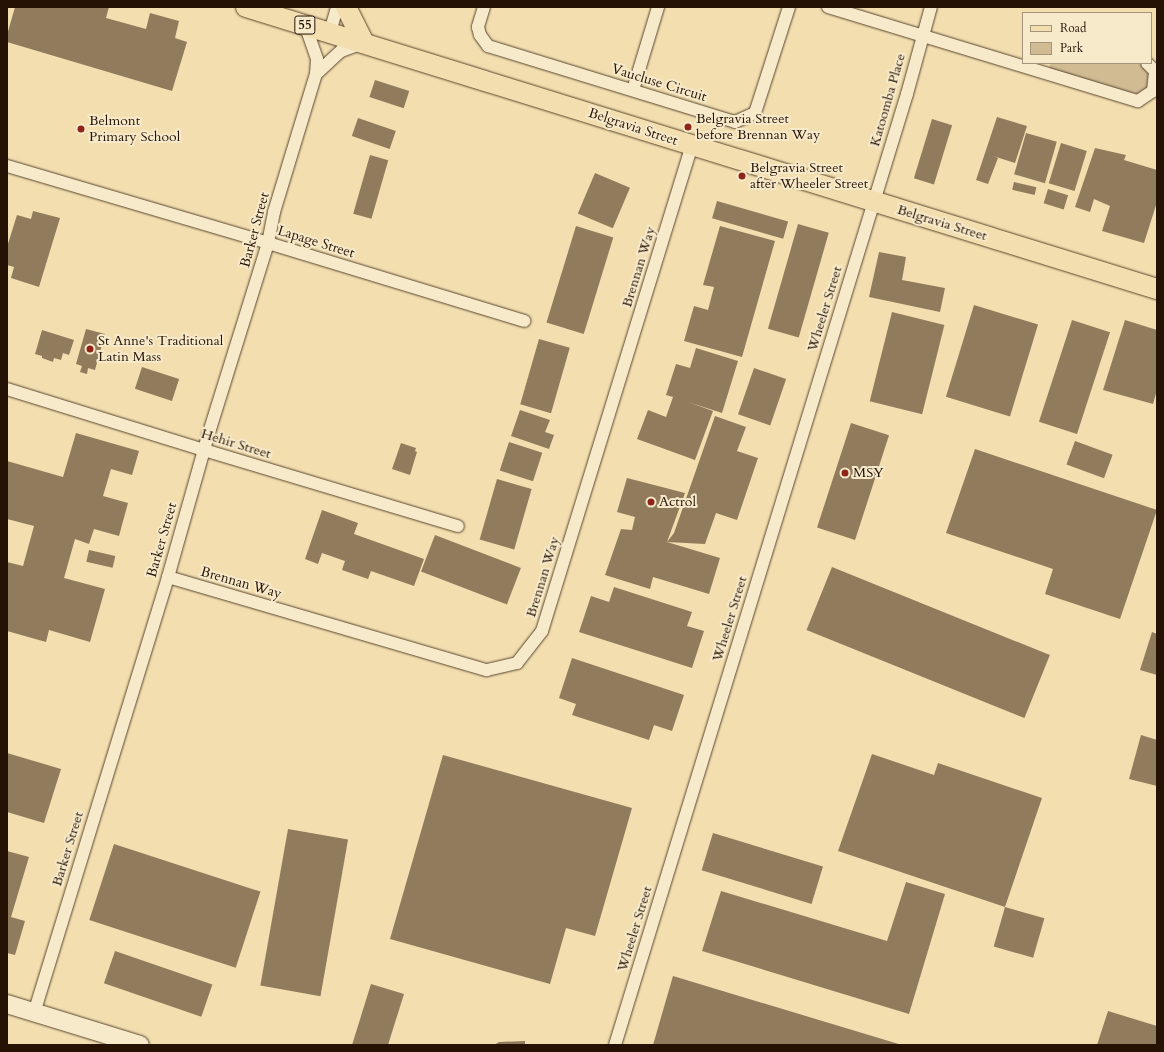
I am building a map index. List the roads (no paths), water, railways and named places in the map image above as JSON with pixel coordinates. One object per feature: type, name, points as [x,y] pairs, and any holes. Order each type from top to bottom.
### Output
[{"type":"main road","name":"Belgravia Street","points":[[246,7],[1157,289]]},
{"type":"main road","points":[[346,7],[364,43]]},
{"type":"street","points":[[330,32],[337,7]]},
{"type":"street","name":"Vaucluse Circuit","points":[[484,7],[478,27],[480,35],[488,46],[735,122],[755,113],[789,7]]},
{"type":"street","points":[[633,90],[658,7]]},
{"type":"street","points":[[828,7],[1022,61]]},
{"type":"street","name":"Katoomba Place","points":[[874,202],[907,94],[931,7]]},
{"type":"street","name":"Barker Street","points":[[34,1012],[168,577],[204,450],[268,243],[274,212],[316,74],[317,59],[305,25]]},
{"type":"street","points":[[316,74],[341,51],[364,43]]},
{"type":"street","points":[[1034,64],[1049,68],[1138,101],[1153,91],[1155,71],[1148,64]]},
{"type":"street","name":"Brennan Way","points":[[168,577],[487,670],[517,663],[542,631],[692,145]]},
{"type":"street","name":"Lapage Street","points":[[7,166],[524,321]]},
{"type":"street","name":"Wheeler Street","points":[[615,1045],[874,202]]},
{"type":"street","name":"Hehir Street","points":[[7,389],[458,526]]},
{"type":"street","points":[[7,1004],[140,1045]]},
{"type":"place","name":"Belgravia Street before Brennan Way","points":[[688,127]]},
{"type":"place","name":"Belmont Primary School","points":[[81,129]]},
{"type":"place","name":"Belgravia Street after Wheeler Street","points":[[742,176]]},
{"type":"place","name":"St Anne's Traditional Latin Mass","points":[[90,349]]},
{"type":"place","name":"MSY","points":[[845,473]]},
{"type":"place","name":"Actrol","points":[[651,502]]}]
